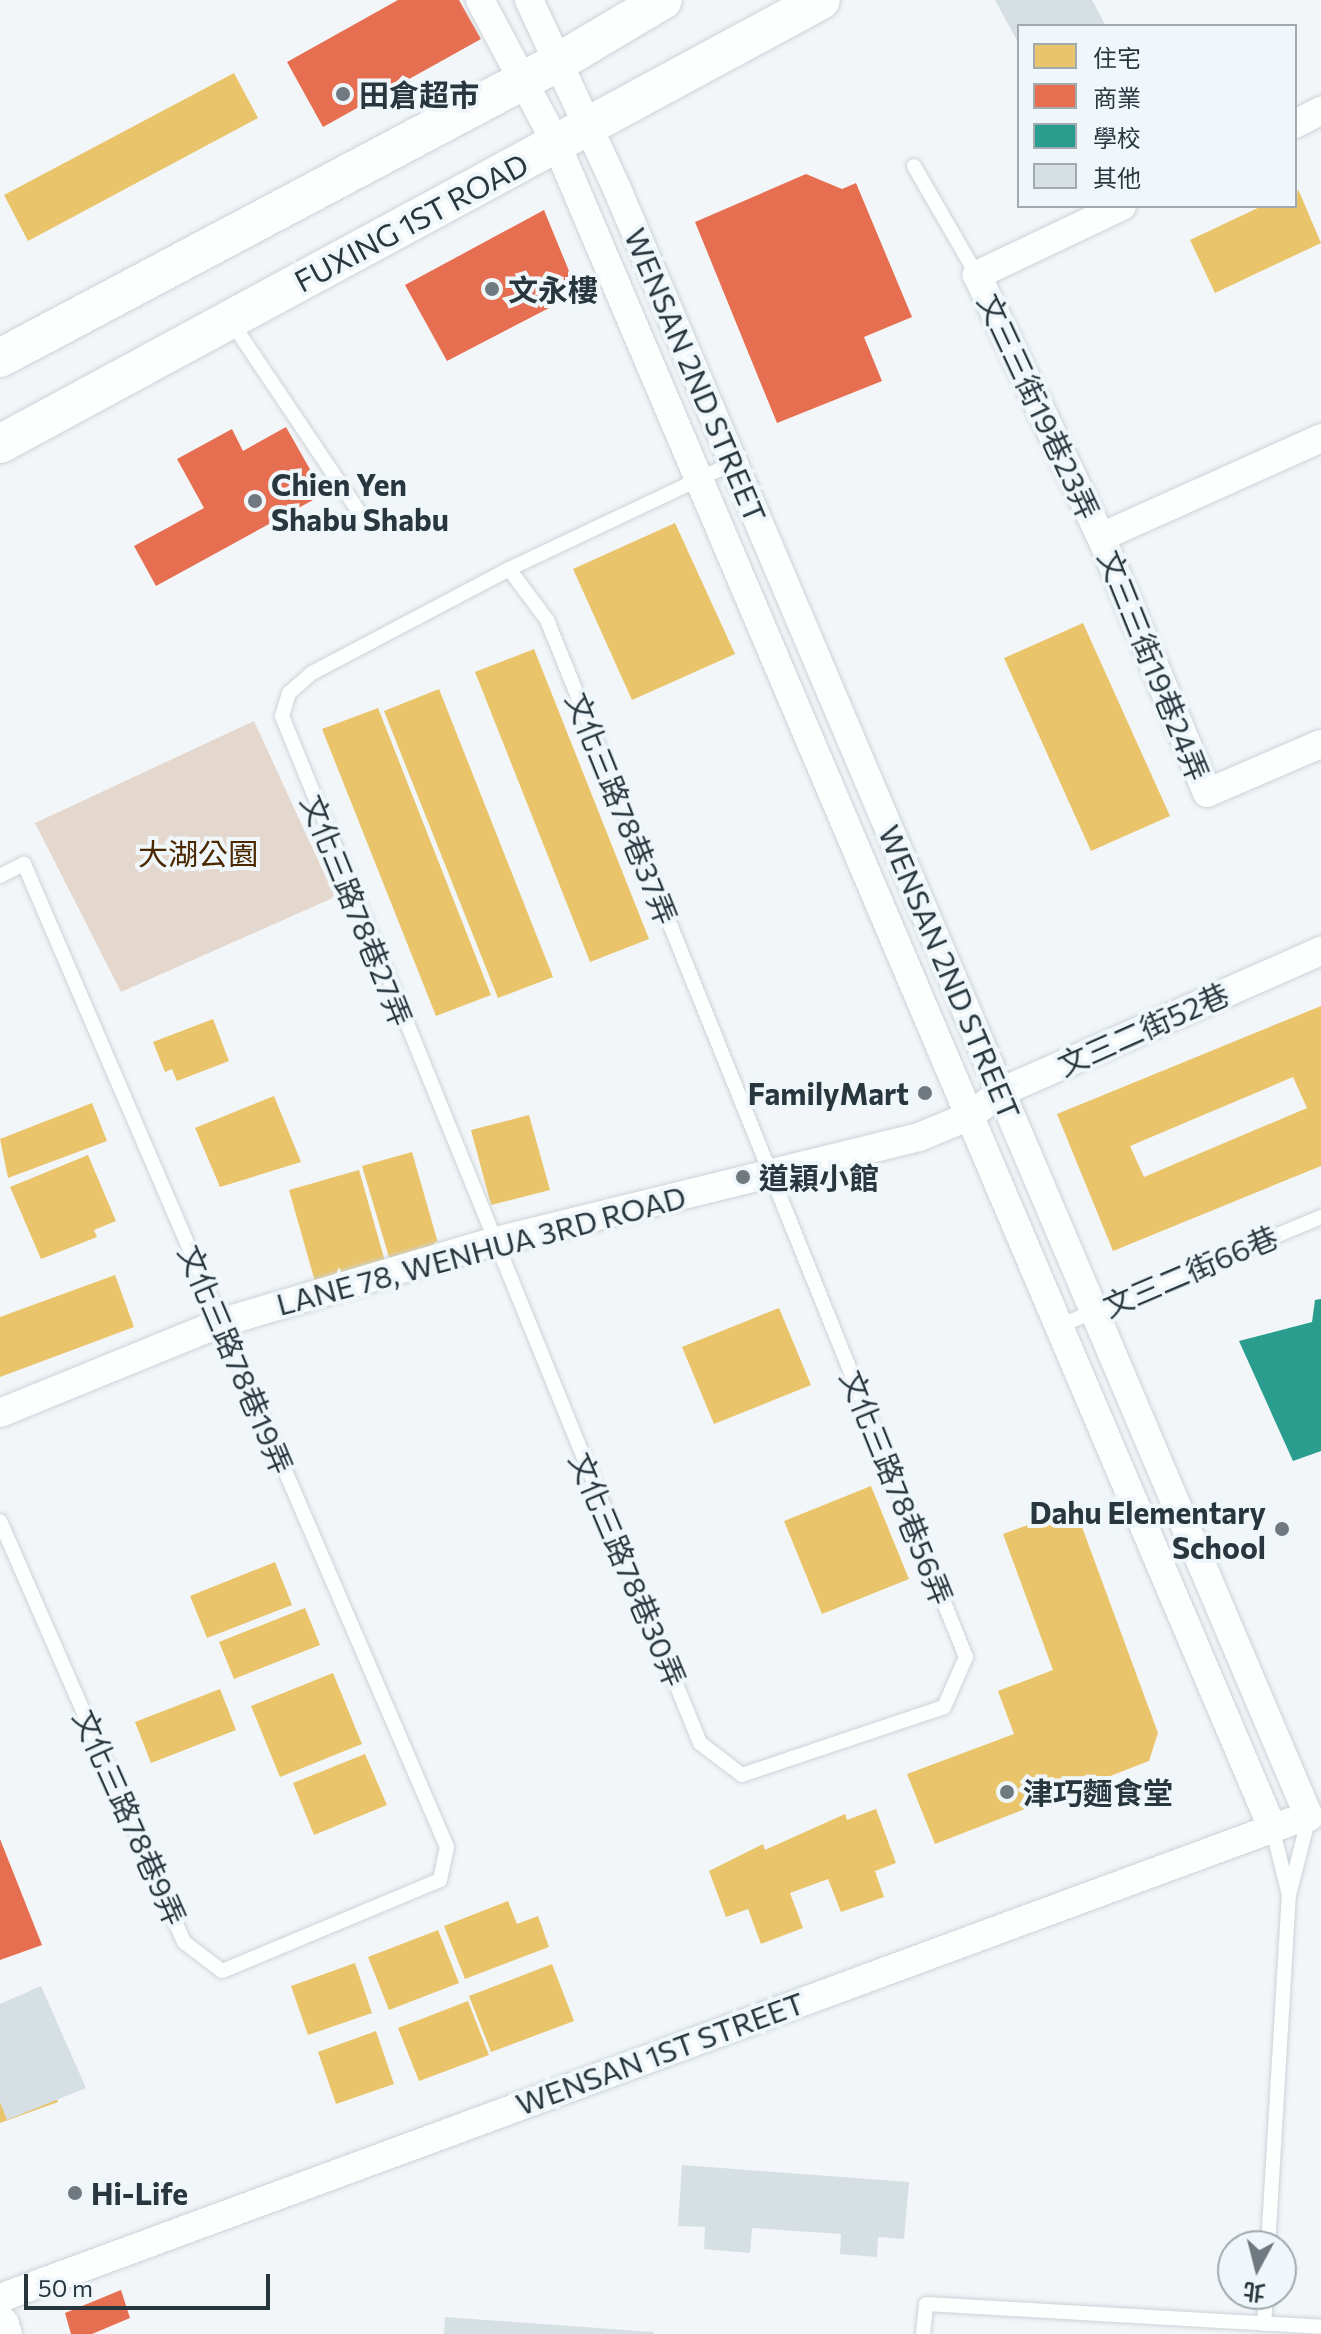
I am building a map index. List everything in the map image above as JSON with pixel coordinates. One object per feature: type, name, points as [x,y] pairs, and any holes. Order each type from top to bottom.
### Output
[{"type":"main road","points":[[0,358],[562,60],[663,0]]},
{"type":"main road","name":"FUXING 1ST ROAD","points":[[0,444],[821,0]]},
{"type":"main road","points":[[0,2325],[3,2334]]},
{"type":"street","name":"WENSAN 2ND STREET","points":[[480,0],[556,143],[1272,1827]]},
{"type":"street","name":"WENSAN 2ND STREET","points":[[529,0],[562,60],[1094,1312],[1315,1816]]},
{"type":"street","points":[[1297,123],[1321,111]]},
{"type":"street","points":[[977,275],[1118,208]]},
{"type":"street","name":"文三三街19巷23弄","points":[[977,275],[1101,537]]},
{"type":"street","points":[[1101,537],[1321,438]]},
{"type":"street","name":"文三三街19巷24弄","points":[[1101,537],[1207,793],[1321,744]]},
{"type":"street","name":"文三二街52巷","points":[[970,1116],[1001,1092],[1321,951]]},
{"type":"street","name":"LANE 78, WENHUA 3RD ROAD","points":[[0,1413],[220,1323],[492,1242],[919,1137],[970,1116]]},
{"type":"street","name":"WENSAN 1ST STREET","points":[[0,2298],[1272,1827],[1315,1816]]},
{"type":"lane","points":[[914,166],[977,275]]},
{"type":"lane","points":[[230,319],[365,521]]},
{"type":"lane","points":[[509,569],[733,463]]},
{"type":"lane","name":"文化三路78巷27弄","points":[[492,1242],[282,716],[289,693],[312,673],[509,569]]},
{"type":"lane","name":"文化三路78巷37弄","points":[[509,569],[547,620],[768,1174]]},
{"type":"lane","name":"文化三路78巷19弄","points":[[0,876],[24,864],[447,1847],[440,1880]]},
{"type":"lane","name":"文化三路78巷56弄","points":[[768,1174],[966,1657],[944,1707],[850,1738]]},
{"type":"lane","name":"文三二街66巷","points":[[1059,1326],[1321,1217]]},
{"type":"lane","name":"文化三路78巷30弄","points":[[492,1242],[700,1743],[742,1775],[850,1738]]},
{"type":"lane","name":"文化三路78巷9弄","points":[[0,1521],[184,1942],[222,1971],[440,1880]]},
{"type":"lane","points":[[1269,2230],[1289,1895],[1315,1816]]},
{"type":"lane","points":[[1272,1827],[1289,1895]]},
{"type":"lane","points":[[923,2334],[926,2304],[1321,2327]]},
{"type":"lane","points":[[1264,2324],[1265,2310]]},
{"type":"green space","name":"大湖公園","points":[[254,721],[335,897],[121,992],[35,823]]},
{"type":"building: 住宅","points":[[234,73],[258,118],[28,241],[4,195]]},
{"type":"building: 住宅","points":[[1298,189],[1321,243],[1215,293],[1190,240],[1258,208],[1297,208]]},
{"type":"building: 住宅","points":[[675,523],[735,654],[632,700],[573,569]]},
{"type":"building: 住宅","points":[[1083,623],[1170,816],[1091,851],[1004,658]]},
{"type":"building: 住宅","points":[[534,649],[649,939],[590,962],[475,672]]},
{"type":"building: 住宅","points":[[439,689],[553,977],[498,998],[384,711]]},
{"type":"building: 住宅","points":[[378,708],[491,995],[436,1016],[322,729]]},
{"type":"building: 住宅","points":[[1321,1006],[1321,1166],[1113,1251],[1057,1114]],"holes":[[[1293,1077],[1307,1108],[1144,1177],[1130,1146]]]},
{"type":"building: 住宅","points":[[213,1019],[229,1061],[177,1081],[172,1069],[165,1072],[153,1042]]},
{"type":"building: 住宅","points":[[274,1096],[301,1162],[220,1187],[195,1128]]},
{"type":"building: 住宅","points":[[92,1103],[107,1141],[8,1178],[0,1139]]},
{"type":"building: 住宅","points":[[529,1115],[550,1190],[491,1205],[471,1130]]},
{"type":"building: 住宅","points":[[412,1152],[440,1250],[391,1264],[362,1166]]},
{"type":"building: 住宅","points":[[88,1155],[116,1221],[94,1230],[97,1237],[41,1259],[10,1187]]},
{"type":"building: 住宅","points":[[359,1170],[386,1265],[316,1285],[289,1190]]},
{"type":"building: 住宅","points":[[115,1275],[134,1327],[0,1377],[0,1317]]},
{"type":"building: 住宅","points":[[779,1308],[811,1385],[714,1424],[682,1347]]},
{"type":"building: 住宅","points":[[871,1486],[909,1579],[822,1614],[784,1521]]},
{"type":"building: 住宅","points":[[1075,1508],[1158,1733],[1149,1761],[935,1844],[907,1774],[1014,1734],[998,1691],[1053,1670],[1003,1534]]},
{"type":"building: 住宅","points":[[275,1562],[292,1605],[207,1638],[190,1596]]},
{"type":"building: 住宅","points":[[305,1608],[320,1645],[234,1679],[219,1642]]},
{"type":"building: 住宅","points":[[333,1673],[362,1744],[280,1777],[251,1706]]},
{"type":"building: 住宅","points":[[220,1689],[236,1730],[151,1763],[135,1722]]},
{"type":"building: 住宅","points":[[365,1754],[387,1805],[314,1835],[293,1783]]},
{"type":"building: 住宅","points":[[876,1809],[896,1863],[875,1871],[884,1897],[841,1912],[828,1879],[790,1893],[803,1928],[761,1944],[748,1909],[726,1917],[709,1871],[763,1844],[765,1850],[845,1814],[847,1820]]},
{"type":"building: 住宅","points":[[508,1901],[517,1924],[538,1916],[549,1947],[465,1979],[444,1926]]},
{"type":"building: 住宅","points":[[438,1930],[459,1983],[389,2010],[368,1957]]},
{"type":"building: 住宅","points":[[355,1963],[372,2013],[308,2035],[291,1986]]},
{"type":"building: 住宅","points":[[552,1964],[574,2021],[491,2052],[469,1996]]},
{"type":"building: 住宅","points":[[20,2000],[58,2102],[0,2123],[0,2008]]},
{"type":"building: 住宅","points":[[468,2001],[489,2055],[419,2081],[398,2028]]},
{"type":"building: 住宅","points":[[376,2031],[394,2084],[336,2104],[318,2052]]},
{"type":"building: 商業","name":"田倉超市","points":[[398,0],[459,0],[481,39],[323,127],[287,62]]},
{"type":"building: 商業","points":[[806,174],[842,189],[856,183],[912,317],[864,337],[882,381],[777,423],[695,222]]},
{"type":"building: 商業","name":"文永樓","points":[[544,210],[578,293],[447,361],[405,285]]},
{"type":"building: 商業","name":"Chien Yen Shabu Shabu","points":[[286,427],[324,494],[156,586],[134,546],[204,508],[177,459],[232,429],[243,451]]},
{"type":"building: 商業","points":[[0,1839],[42,1945],[0,1960]]},
{"type":"building: 商業","points":[[121,2290],[130,2318],[92,2334],[71,2334],[65,2313]]},
{"type":"building: 學校","points":[[1321,1299],[1321,1451],[1293,1461],[1239,1341],[1312,1322],[1315,1300]]},
{"type":"building: 其他","points":[[995,0],[1092,0],[1105,24],[1017,24],[1017,40]]},
{"type":"building: 其他","points":[[41,1986],[86,2088],[7,2120],[0,2102],[0,2004]]},
{"type":"building: 其他","points":[[682,2165],[909,2182],[904,2239],[878,2237],[877,2257],[840,2254],[841,2234],[752,2228],[750,2253],[704,2249],[705,2227],[678,2226]]},
{"type":"building: 其他","points":[[445,2317],[654,2332],[654,2334],[444,2334]]},
{"type":"place","name":"田倉超市","points":[[343,94]]},
{"type":"place","name":"文永樓","points":[[492,289]]},
{"type":"place","name":"Chien Yen Shabu Shabu","points":[[255,501]]},
{"type":"place","name":"FamilyMart","points":[[925,1093]]},
{"type":"place","name":"道穎小館","points":[[743,1177]]},
{"type":"place","name":"Dahu Elementary School","points":[[1282,1529]]},
{"type":"place","name":"津巧麵食堂","points":[[1007,1792]]},
{"type":"place","name":"Hi-Life","points":[[75,2193]]}]
